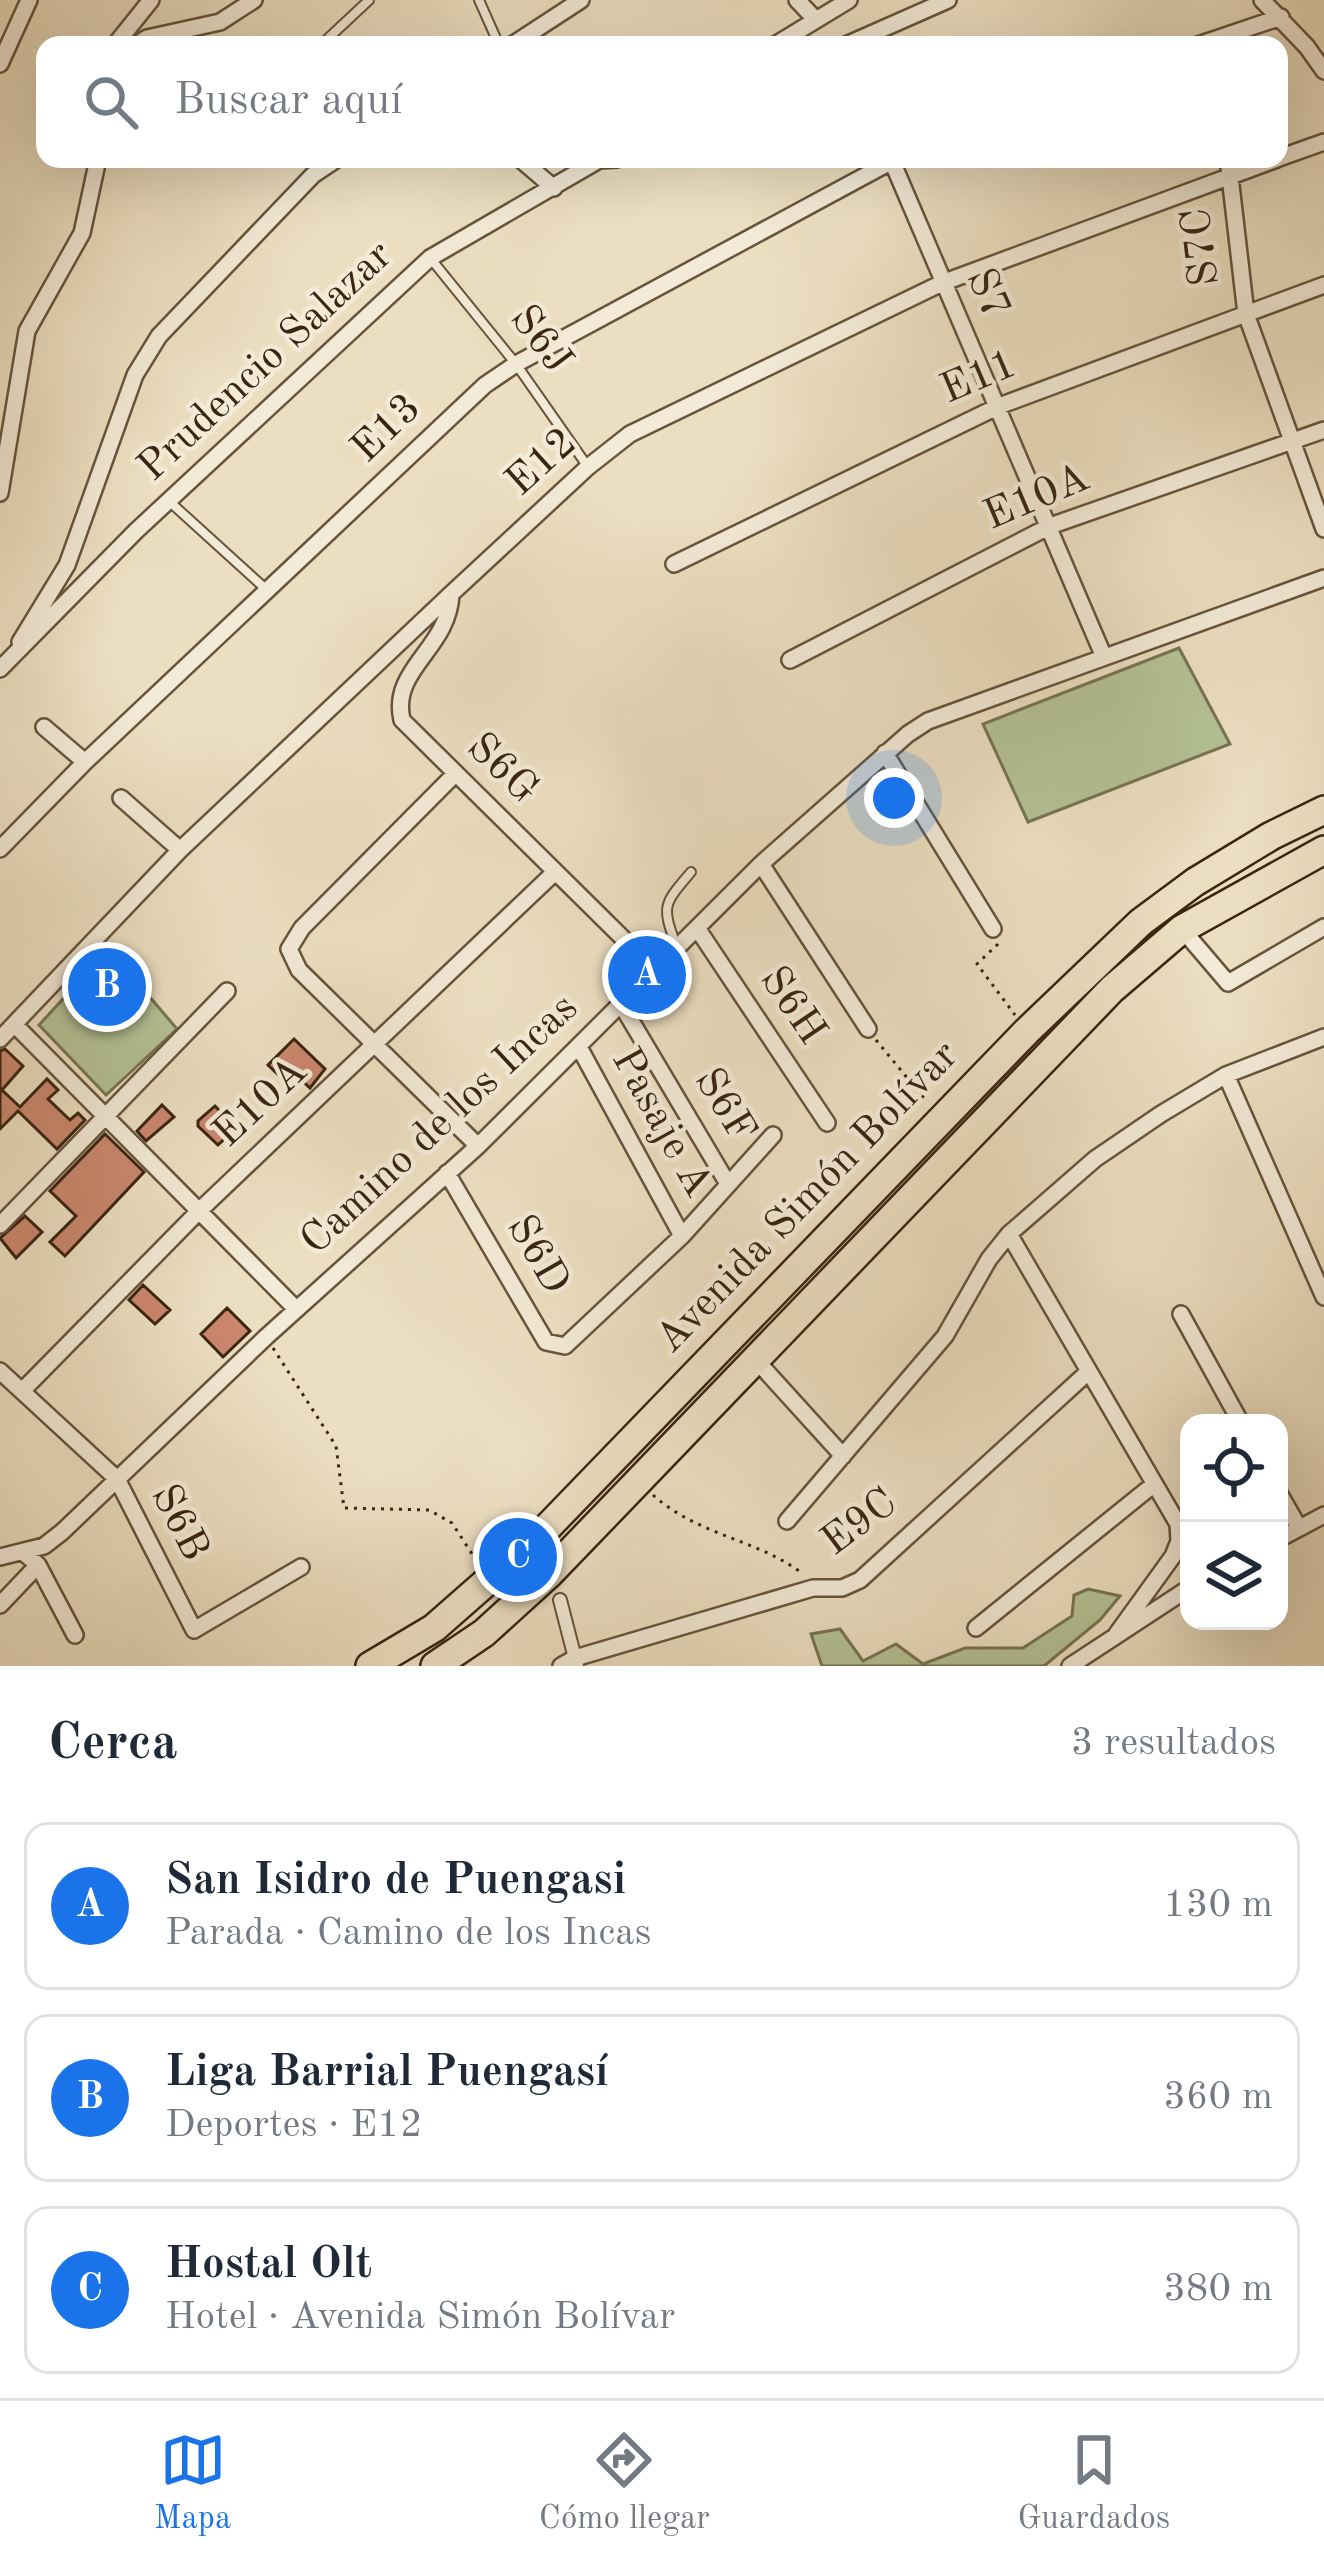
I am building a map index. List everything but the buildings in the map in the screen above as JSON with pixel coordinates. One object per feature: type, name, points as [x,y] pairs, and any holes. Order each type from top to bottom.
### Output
[{"type":"highway","name":"Avenida Simón Bolívar","points":[[370,1666],[434,1628],[540,1535],[1027,1031],[1142,922],[1195,882],[1324,810]]},
{"type":"highway","name":"Avenida Simón Bolívar","points":[[435,1666],[484,1633],[533,1588],[1112,989],[1182,929],[1324,850]]},
{"type":"street","points":[[0,64],[29,0]]},
{"type":"street","points":[[123,36],[151,0]]},
{"type":"street","points":[[156,36],[220,22],[254,0]]},
{"type":"street","points":[[542,36],[581,0]]},
{"type":"street","points":[[797,0],[816,20]]},
{"type":"street","points":[[790,36],[849,0]]},
{"type":"street","points":[[866,36],[948,0]]},
{"type":"street","points":[[1262,0],[1324,71]]},
{"type":"street","points":[[1230,36],[1281,17]]},
{"type":"street","name":"E12","points":[[1288,155],[1324,142]]},
{"type":"street","points":[[0,493],[27,331],[82,233],[96,168]]},
{"type":"street","points":[[16,650],[25,628],[68,565],[135,375],[159,336],[325,168]]},
{"type":"street","points":[[531,168],[554,188]]},
{"type":"street","name":"Prudencio Salazar","points":[[0,669],[430,258],[583,168]]},
{"type":"street","name":"E13","points":[[0,849],[85,762],[485,385],[878,168]]},
{"type":"street","name":"S7","points":[[896,168],[1104,657]]},
{"type":"street","name":"E12","points":[[0,1039],[181,850],[588,467],[630,434],[942,284],[1227,168]]},
{"type":"street","name":"S7C","points":[[1229,168],[1246,314],[1324,530]]},
{"type":"street","name":"E11","points":[[674,564],[999,406],[1324,285]]},
{"type":"street","name":"E10A","points":[[790,660],[1050,526],[1324,430]]},
{"type":"street","name":"Camino de los Incas","points":[[0,1557],[44,1546],[62,1532],[266,1336],[478,1146],[761,864],[885,753],[928,721],[1324,578]]},
{"type":"street","name":"S6G","points":[[451,594],[444,630],[404,683],[399,706],[409,729],[652,968]]},
{"type":"street","points":[[44,727],[85,762]]},
{"type":"street","points":[[885,753],[993,929]]},
{"type":"street","points":[[455,774],[291,943],[292,963],[478,1146]]},
{"type":"street","points":[[122,798],[181,850]]},
{"type":"street","points":[[761,864],[868,1029]]},
{"type":"street","name":"E10A","points":[[22,1390],[199,1211],[555,872]]},
{"type":"street","points":[[1182,929],[1228,983],[1324,926]]},
{"type":"street","name":"S6H","points":[[697,928],[827,1123]]},
{"type":"street","points":[[0,1226],[226,991]]},
{"type":"street","name":"S6F","points":[[621,1004],[728,1184]]},
{"type":"street","points":[[14,1025],[296,1309]]},
{"type":"street","points":[[787,1522],[945,1336],[989,1259],[1009,1234],[1095,1159],[1226,1075],[1324,1037]]},
{"type":"street","name":"Pasaje A","points":[[578,1046],[682,1236],[773,1135]]},
{"type":"street","points":[[1226,1075],[1324,1297]]},
{"type":"street","name":"S6D","points":[[447,1173],[552,1346],[565,1346],[682,1236]]},
{"type":"street","points":[[1009,1234],[1178,1524],[1179,1541],[1116,1635]]},
{"type":"street","points":[[1180,1314],[1235,1414]]},
{"type":"street","points":[[755,1359],[844,1456]]},
{"type":"street","name":"S6B","points":[[0,1371],[117,1480],[194,1630],[301,1568]]},
{"type":"street","name":"E9C","points":[[571,1663],[813,1588],[842,1588],[860,1580],[1088,1373]]},
{"type":"street","points":[[976,1628],[1154,1485]]},
{"type":"street","points":[[1288,1509],[1299,1528]]},
{"type":"street","points":[[1288,1534],[1324,1515]]},
{"type":"street","points":[[24,1553],[38,1565],[75,1635]]},
{"type":"street","points":[[0,1605],[38,1565]]},
{"type":"street","points":[[1070,1666],[1180,1594]]},
{"type":"street","points":[[560,1600],[571,1663]]},
{"type":"lane","points":[[330,36],[368,0]]},
{"type":"lane","points":[[478,0],[495,36]]},
{"type":"lane","name":"S6J","points":[[430,258],[516,364],[588,467]]},
{"type":"lane","points":[[170,502],[269,592]]},
{"type":"lane","points":[[677,946],[665,916],[666,902],[691,872]]},
{"type":"path","points":[[993,929],[1002,941],[977,964],[1027,1031]]},
{"type":"path","points":[[868,1029],[942,1121]]},
{"type":"path","points":[[266,1336],[336,1446],[344,1508],[430,1510],[452,1523],[491,1581]]},
{"type":"path","points":[[638,1482],[677,1517],[772,1554],[800,1571],[813,1588]]},
{"type":"green space","points":[[1179,648],[1230,744],[1028,822],[983,724]]},
{"type":"green space","points":[[109,949],[177,1029],[106,1095],[39,1025]]},
{"type":"green space","points":[[1088,1589],[1120,1596],[1100,1620],[1044,1666],[822,1666],[811,1634],[840,1629],[863,1661],[896,1644],[923,1664],[965,1648],[1023,1648],[1072,1616],[1074,1595]]},
{"type":"place","name":"San Isidro de Puengasi","points":[[647,975]]},
{"type":"place","name":"Liga Barrial Puengasí","points":[[107,987]]},
{"type":"place","name":"Hostal Olt","points":[[518,1557]]}]
